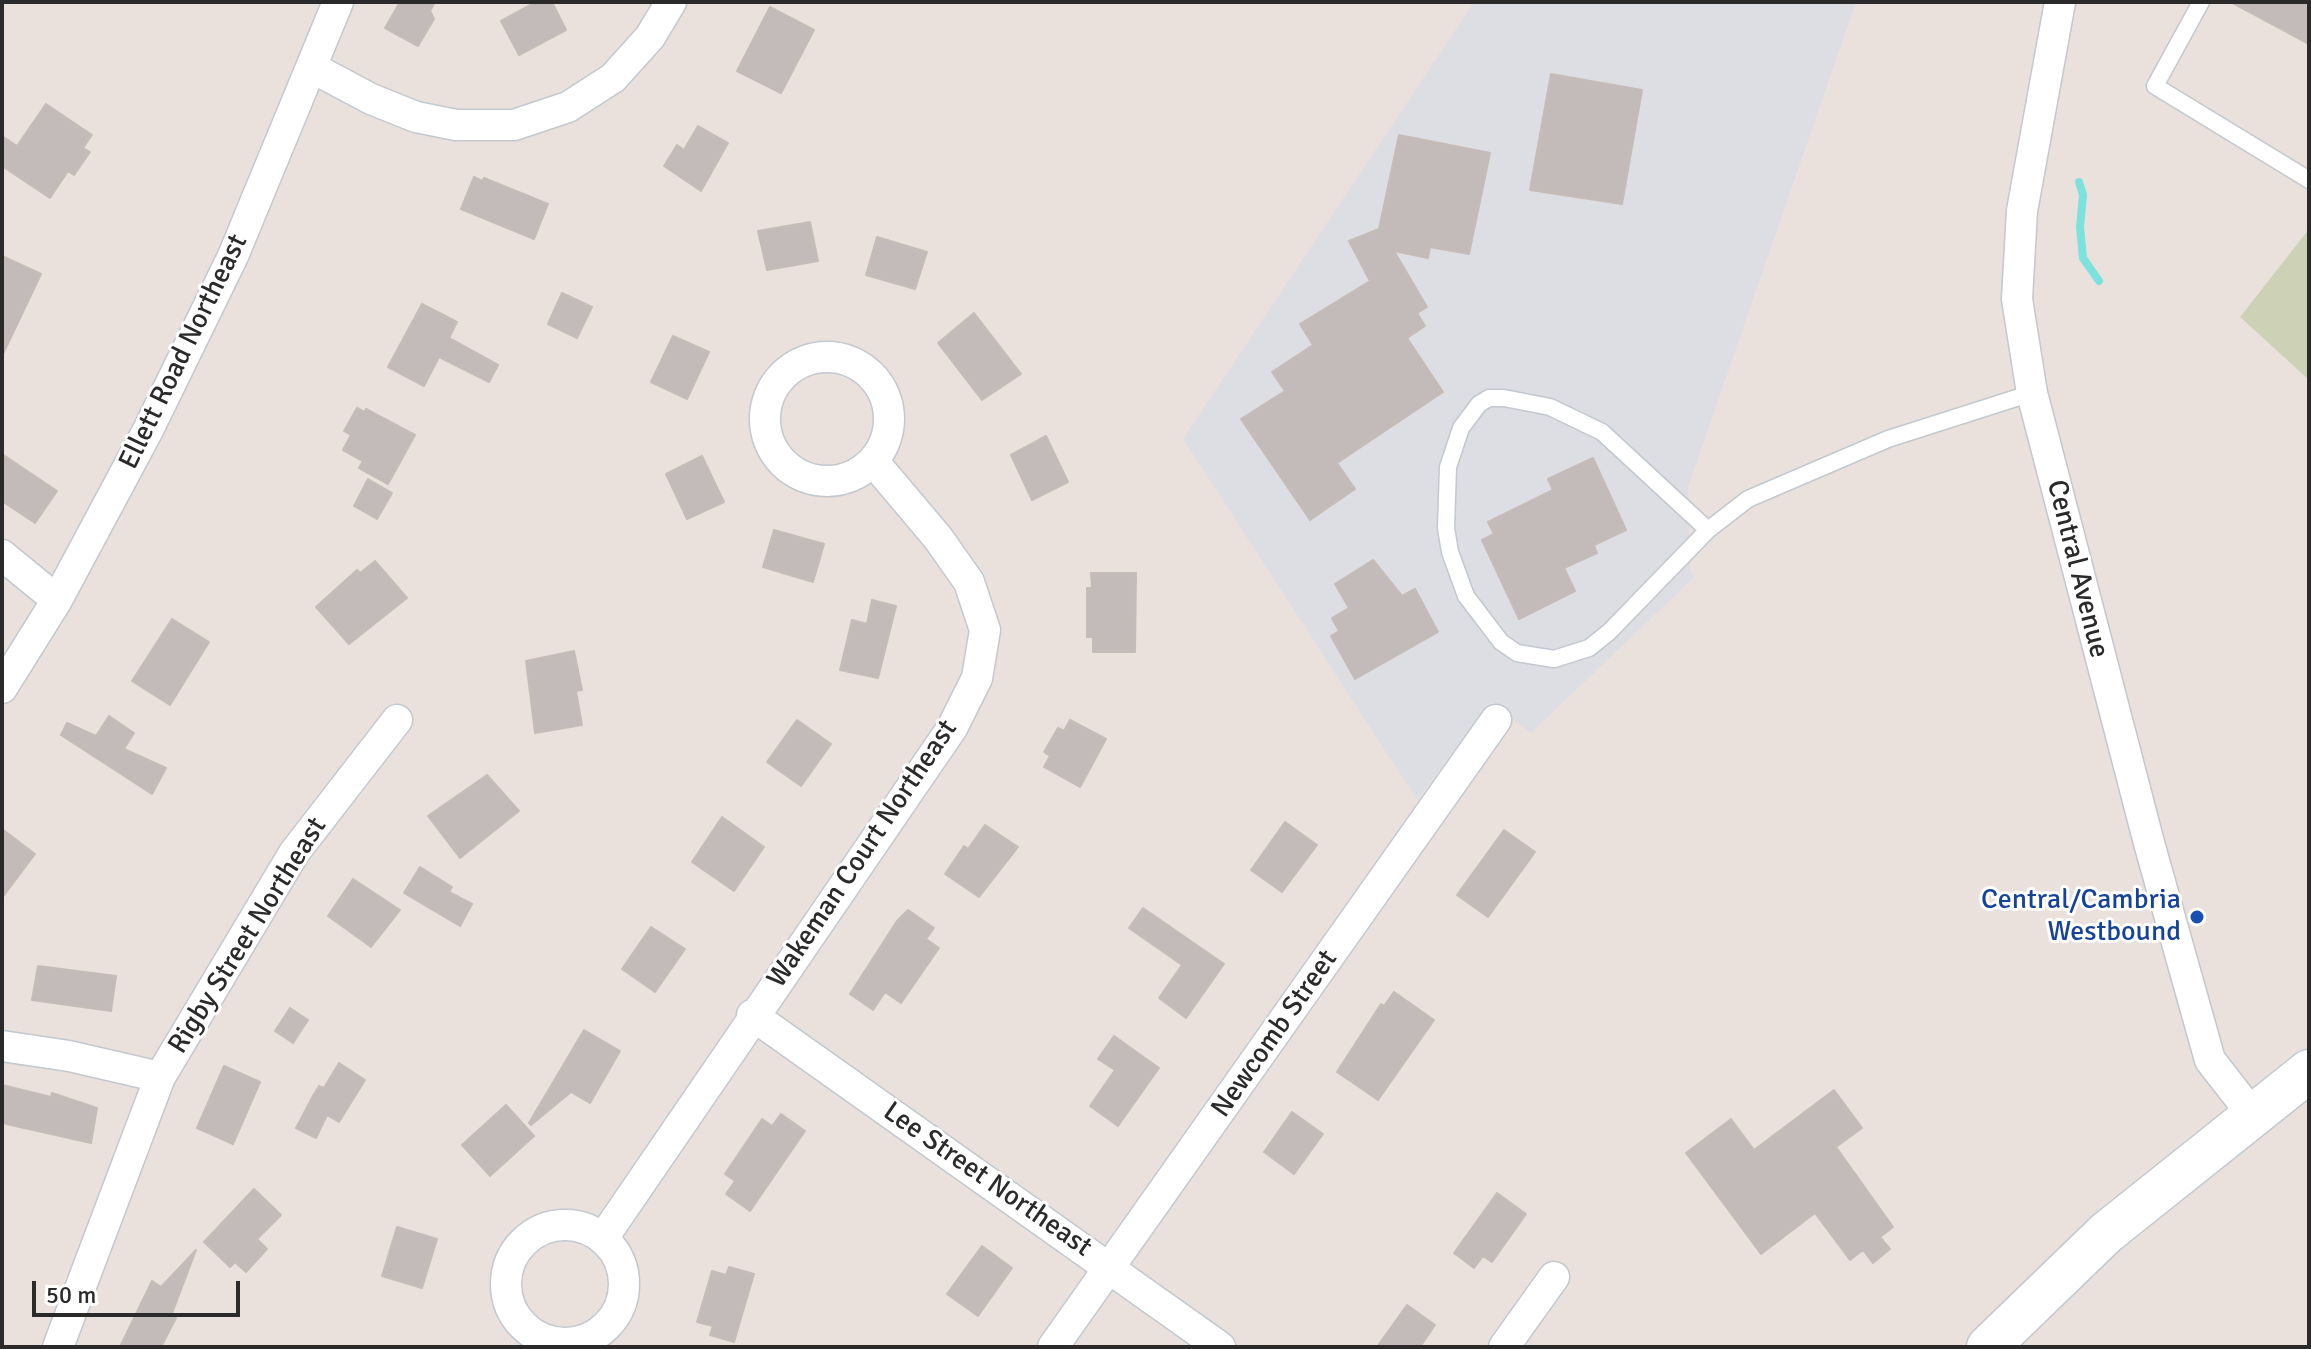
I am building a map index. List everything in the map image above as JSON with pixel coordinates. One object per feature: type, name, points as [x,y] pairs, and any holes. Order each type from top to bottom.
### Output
[{"type":"main road","points":[[1988,1347],[2106,1233],[2309,1071]]},
{"type":"street","name":"Ellett Road Northeast","points":[[2,688],[57,600],[129,468],[233,256],[338,2]]},
{"type":"street","points":[[311,67],[371,99],[416,117],[456,125],[514,125],[568,107],[613,78],[650,37],[671,2]]},
{"type":"street","name":"Central Avenue","points":[[2060,2],[2022,211],[2017,299],[2032,393],[2149,843],[2210,1060],[2252,1114]]},
{"type":"street","points":[[832,357],[854,363],[873,377],[885,396],[889,419],[885,441],[873,461],[853,475],[829,482],[805,478],[784,465],[767,439],[765,409],[777,381],[802,362],[832,357]]},
{"type":"street","name":"Wakeman Court Northeast","points":[[603,1238],[752,1015],[952,728],[977,678],[985,630],[969,582],[938,538],[873,461]]},
{"type":"street","points":[[2,555],[57,600]]},
{"type":"street","name":"Rigby Street Northeast","points":[[58,1347],[160,1077],[294,853],[397,720]]},
{"type":"street","name":"Newcomb Street","points":[[1053,1347],[1496,720]]},
{"type":"street","name":"Lee Street Northeast","points":[[752,1015],[1220,1347]]},
{"type":"street","name":"Rigby Street Northeast","points":[[2,1046],[69,1056],[160,1077]]},
{"type":"street","points":[[1504,1347],[1554,1277]]},
{"type":"lane","points":[[2201,2],[2155,86],[2309,180]]},
{"type":"lane","points":[[1708,530],[1602,432],[1550,407],[1504,398],[1479,404],[1461,428],[1448,467],[1446,528],[1450,552],[1466,596],[1501,642],[1517,653],[1534,658],[1563,658],[1589,648],[1643,599],[1708,530],[1748,499],[1888,439],[2032,393]]},
{"type":"shaded area","points":[[1474,2],[1856,2],[1688,487],[1690,570],[1694,577],[1531,733],[1491,702],[1417,800],[1183,439]]},
{"type":"green space","points":[[2309,229],[2309,380],[2240,317]]},
{"type":"building","points":[[400,2],[435,2],[430,11],[434,19],[418,46],[385,28]]},
{"type":"building","points":[[536,2],[552,2],[566,30],[519,55],[501,21]]},
{"type":"building","points":[[2231,2],[2309,2],[2309,44]]},
{"type":"building","points":[[770,7],[814,30],[781,93],[737,71]]},
{"type":"building","points":[[1551,74],[1642,90],[1622,204],[1530,190]]},
{"type":"building","points":[[46,104],[92,135],[83,148],[90,152],[74,175],[68,171],[50,198],[2,166],[2,136],[17,146]]},
{"type":"building","points":[[698,126],[728,143],[701,191],[664,166],[677,145],[684,150]]},
{"type":"building","points":[[1399,135],[1490,153],[1469,254],[1430,247],[1428,258],[1394,251],[1427,307],[1417,313],[1425,326],[1407,338],[1443,392],[1337,463],[1355,489],[1310,520],[1241,419],[1285,391],[1272,372],[1313,345],[1300,324],[1370,281],[1349,241],[1379,229]]},
{"type":"building","points":[[474,177],[482,181],[484,178],[548,204],[534,239],[461,209]]},
{"type":"building","points":[[810,222],[818,261],[767,270],[758,231]]},
{"type":"building","points":[[877,237],[927,252],[915,289],[866,275]]},
{"type":"building","points":[[2,256],[41,274],[2,356]]},
{"type":"building","points":[[562,293],[592,307],[577,338],[548,324]]},
{"type":"building","points":[[422,304],[457,322],[449,338],[498,365],[489,382],[439,357],[424,386],[388,367]]},
{"type":"building","points":[[974,313],[1021,374],[982,400],[938,343]]},
{"type":"building","points":[[673,336],[709,352],[687,399],[651,382]]},
{"type":"building","points":[[357,408],[365,412],[366,409],[415,435],[388,484],[359,468],[363,461],[343,450],[351,435],[344,431]]},
{"type":"building","points":[[1046,436],[1068,482],[1032,500],[1011,455]]},
{"type":"building","points":[[2,454],[57,491],[35,523],[2,501]]},
{"type":"building","points":[[702,456],[724,502],[687,519],[666,474]]},
{"type":"building","points":[[1593,458],[1626,530],[1594,545],[1597,553],[1564,568],[1575,591],[1519,619],[1482,540],[1494,534],[1488,522],[1553,490],[1548,479]]},
{"type":"building","points":[[368,479],[392,493],[377,519],[354,506]]},
{"type":"building","points":[[774,530],[824,544],[813,582],[763,567]]},
{"type":"building","points":[[1373,560],[1402,596],[1415,589],[1438,632],[1355,679],[1331,636],[1339,631],[1332,618],[1349,608],[1335,584]]},
{"type":"building","points":[[375,561],[407,598],[349,644],[316,607],[357,570],[360,573]]},
{"type":"building","points":[[1091,573],[1136,573],[1135,652],[1093,652],[1093,637],[1087,637],[1087,588],[1092,588]]},
{"type":"building","points":[[872,600],[896,606],[878,678],[840,670],[852,620],[867,624]]},
{"type":"building","points":[[172,619],[209,642],[170,705],[132,681]]},
{"type":"building","points":[[574,651],[582,690],[576,691],[582,725],[535,733],[526,661]]},
{"type":"building","points":[[109,716],[134,733],[124,749],[166,768],[152,794],[61,735],[67,723],[96,736]]},
{"type":"building","points":[[797,720],[831,744],[801,786],[767,762]]},
{"type":"building","points":[[1070,720],[1106,739],[1080,787],[1044,767],[1050,756],[1044,752],[1058,728],[1064,731]]},
{"type":"building","points":[[487,775],[519,811],[460,858],[428,816]]},
{"type":"building","points":[[722,817],[764,847],[734,891],[692,862]]},
{"type":"building","points":[[1285,822],[1317,845],[1282,892],[1251,870]]},
{"type":"building","points":[[985,825],[1018,847],[979,897],[945,874],[964,846],[968,849]]},
{"type":"building","points":[[2,829],[35,854],[2,898]]},
{"type":"building","points":[[1504,830],[1535,852],[1488,917],[1457,895]]},
{"type":"building","points":[[420,867],[452,887],[449,892],[472,904],[460,926],[404,893]]},
{"type":"building","points":[[353,879],[400,910],[371,947],[328,916]]},
{"type":"building","points":[[1143,908],[1224,964],[1186,1018],[1159,998],[1182,965],[1129,928]]},
{"type":"building","points":[[908,910],[934,928],[926,939],[939,948],[901,1003],[885,992],[873,1010],[850,994],[897,921]]},
{"type":"building","points":[[651,927],[685,949],[655,992],[622,969]]},
{"type":"building","points":[[38,966],[116,976],[111,1011],[32,1000]]},
{"type":"building","points":[[1394,992],[1434,1020],[1378,1100],[1337,1072],[1381,1004],[1384,1006]]},
{"type":"building","points":[[290,1008],[308,1020],[293,1043],[275,1031]]},
{"type":"building","points":[[584,1030],[620,1051],[590,1103],[571,1092],[531,1125],[529,1123]]},
{"type":"building","points":[[1114,1036],[1159,1068],[1118,1126],[1090,1106],[1115,1070],[1098,1059]]},
{"type":"building","points":[[339,1063],[365,1080],[339,1122],[327,1115],[316,1138],[296,1128],[319,1086],[324,1088]]},
{"type":"building","points":[[224,1066],[260,1082],[233,1144],[197,1128]]},
{"type":"building","points":[[2,1085],[51,1097],[52,1093],[97,1108],[91,1143],[2,1123]]},
{"type":"building","points":[[1834,1090],[1862,1128],[1836,1147],[1893,1227],[1880,1237],[1890,1249],[1873,1263],[1863,1250],[1850,1260],[1815,1213],[1761,1254],[1686,1153],[1731,1119],[1754,1150]]},
{"type":"building","points":[[506,1105],[534,1136],[490,1176],[462,1145]]},
{"type":"building","points":[[1292,1112],[1323,1134],[1294,1174],[1264,1152]]},
{"type":"building","points":[[781,1114],[805,1131],[750,1211],[726,1194],[735,1181],[725,1174],[762,1119],[772,1126]]},
{"type":"building","points":[[254,1189],[281,1215],[257,1239],[267,1249],[246,1272],[235,1262],[230,1267],[204,1242]]},
{"type":"building","points":[[1497,1193],[1526,1214],[1492,1262],[1483,1256],[1474,1268],[1454,1253]]},
{"type":"building","points":[[397,1227],[437,1239],[422,1288],[382,1276]]},
{"type":"building","points":[[982,1246],[1012,1268],[978,1316],[947,1294]]},
{"type":"building","points":[[196,1250],[171,1316],[176,1318],[161,1347],[120,1347],[152,1281],[161,1287]]},
{"type":"building","points":[[729,1267],[754,1274],[734,1342],[710,1335],[713,1326],[697,1322],[712,1271],[726,1275]]},
{"type":"building","points":[[1407,1305],[1435,1325],[1420,1347],[1377,1347]]},
{"type":"waterway","points":[[2079,182],[2083,195],[2080,227],[2083,258],[2099,281]]},
{"type":"place","name":"Central/Cambria Westbound","points":[[2197,917]]}]
